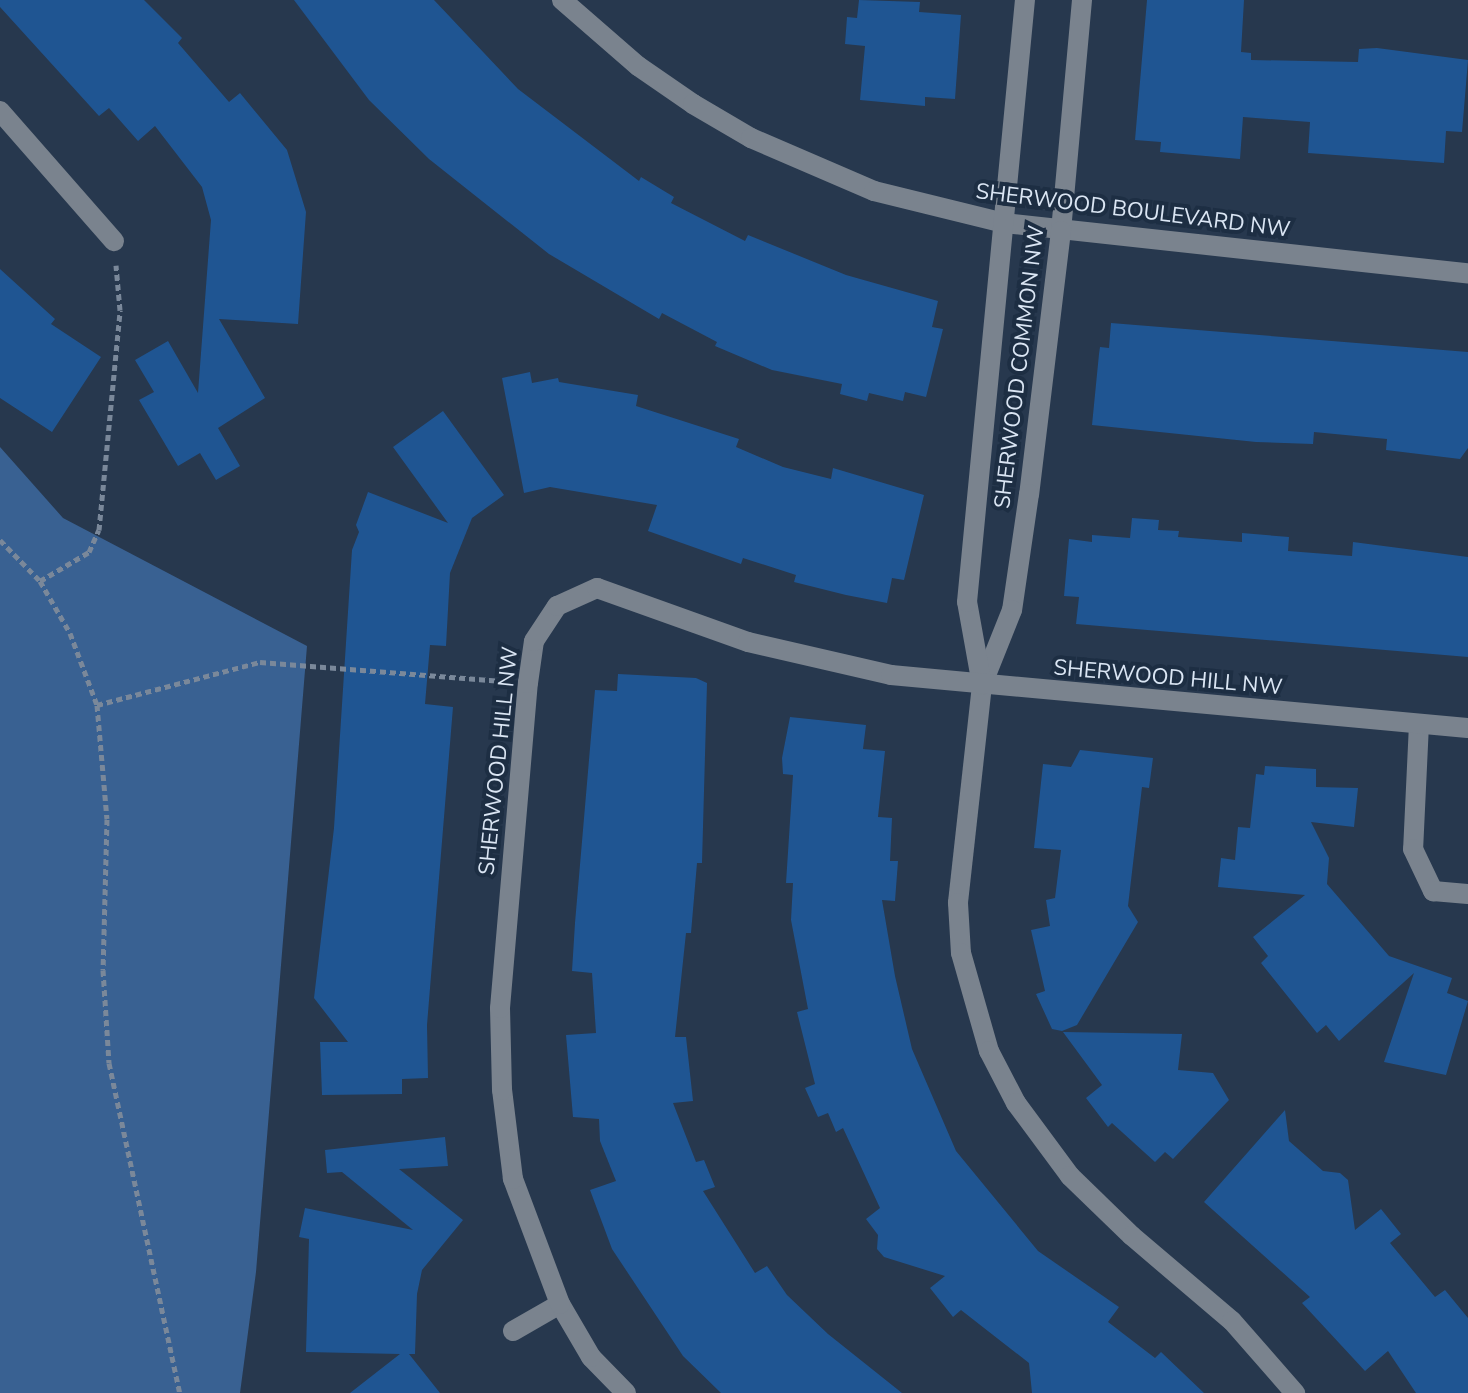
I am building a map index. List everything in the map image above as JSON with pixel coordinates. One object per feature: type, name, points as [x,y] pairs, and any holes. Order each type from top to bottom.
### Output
[{"type":"street","name":"SHERWOOD BOULEVARD NW","points":[[562,0],[638,66],[751,138],[874,191],[1004,223],[1061,231],[1468,273]]},
{"type":"street","name":"SHERWOOD COMMON NW","points":[[982,685],[967,602],[1025,0]]},
{"type":"street","name":"SHERWOOD COMMON NW","points":[[1082,0],[1061,231],[1012,610],[982,685],[958,903],[961,953],[989,1051],[1016,1103],[1070,1176],[1232,1321],[1295,1393]]},
{"type":"street","points":[[0,111],[114,241]]},
{"type":"street","name":"SHERWOOD HILL NW","points":[[626,1393],[591,1357],[560,1304],[513,1179],[502,1090],[500,1008],[528,683],[534,641],[557,606],[597,588],[748,642],[891,675],[1468,728]]},
{"type":"street","points":[[1419,724],[1413,849],[1433,891],[1468,894]]},
{"type":"street","points":[[513,1331],[560,1304]]},
{"type":"path","points":[[40,581],[89,552],[99,530],[120,310],[114,241]]},
{"type":"path","points":[[0,540],[40,581],[70,633],[97,705],[106,806],[103,970],[109,1063],[180,1393]]},
{"type":"path","points":[[97,705],[260,662],[528,683]]},
{"type":"shaded area","points":[[0,447],[63,518],[307,646],[256,1272],[240,1393],[0,1393]]},
{"type":"building","points":[[0,0],[144,0],[182,38],[178,43],[229,102],[240,93],[287,150],[306,212],[298,324],[219,319],[265,398],[218,428],[240,466],[216,480],[200,453],[178,466],[139,400],[154,392],[135,360],[168,341],[198,393],[211,220],[202,187],[155,126],[138,141],[109,108],[99,116],[0,7]]},
{"type":"building","points":[[294,0],[434,0],[518,89],[639,181],[641,177],[674,197],[671,203],[745,241],[748,235],[846,275],[938,301],[932,327],[943,329],[926,397],[905,392],[903,401],[869,393],[867,401],[840,394],[842,384],[772,370],[715,346],[717,342],[662,313],[659,319],[549,254],[429,159],[369,100]]},
{"type":"building","points":[[859,0],[920,2],[919,12],[961,15],[955,99],[925,97],[925,106],[860,100],[865,46],[845,44],[847,17],[857,18]]},
{"type":"building","points":[[1147,0],[1244,0],[1241,52],[1251,53],[1251,60],[1358,62],[1359,49],[1377,48],[1468,60],[1462,132],[1446,131],[1444,163],[1308,153],[1310,122],[1243,117],[1240,159],[1160,152],[1161,142],[1135,140]]},
{"type":"building","points":[[0,269],[55,319],[51,324],[101,357],[52,432],[0,398]]},
{"type":"building","points":[[1111,323],[1468,352],[1468,448],[1460,459],[1386,450],[1387,439],[1314,432],[1313,444],[1256,442],[1092,425],[1100,347],[1109,348]]},
{"type":"building","points":[[530,372],[532,383],[558,378],[559,382],[638,395],[636,406],[739,439],[736,447],[783,467],[831,479],[833,468],[924,495],[904,580],[892,578],[887,603],[846,595],[794,582],[796,575],[743,558],[741,564],[648,531],[657,505],[550,487],[524,493],[502,378]]},
{"type":"building","points":[[443,411],[504,495],[472,518],[450,573],[446,646],[430,645],[425,704],[453,707],[427,1025],[428,1078],[402,1079],[402,1094],[322,1095],[320,1042],[348,1042],[314,998],[334,828],[352,550],[359,532],[356,525],[368,492],[448,523],[393,447]]},
{"type":"building","points":[[1132,518],[1159,520],[1158,530],[1179,531],[1178,537],[1242,542],[1242,533],[1289,537],[1288,551],[1352,556],[1353,542],[1468,557],[1468,657],[1076,624],[1079,597],[1064,596],[1069,539],[1092,542],[1092,535],[1130,538]]},
{"type":"building","points":[[618,674],[696,678],[707,683],[702,863],[697,863],[691,933],[686,933],[675,1037],[686,1037],[693,1101],[673,1103],[696,1162],[704,1160],[715,1187],[703,1191],[755,1273],[767,1266],[787,1295],[828,1334],[902,1393],[721,1393],[683,1356],[612,1249],[590,1190],[616,1181],[600,1141],[599,1119],[573,1117],[566,1035],[596,1033],[592,973],[572,971],[595,690],[617,691]]},
{"type":"building","points":[[790,717],[866,725],[863,749],[885,751],[878,817],[892,818],[890,861],[898,861],[895,901],[882,900],[895,976],[912,1049],[956,1151],[1038,1251],[1119,1307],[1108,1322],[1155,1358],[1161,1352],[1204,1393],[1032,1393],[1029,1363],[961,1310],[953,1317],[930,1288],[945,1276],[884,1257],[877,1249],[878,1235],[866,1219],[880,1208],[843,1128],[836,1132],[828,1113],[818,1117],[805,1088],[815,1084],[797,1012],[808,1009],[791,920],[793,883],[786,883],[793,775],[783,774],[782,758]]},
{"type":"building","points":[[1080,750],[1153,758],[1149,788],[1142,787],[1128,906],[1138,922],[1077,1025],[1062,1031],[1052,1029],[1036,994],[1045,991],[1031,930],[1050,926],[1046,900],[1055,898],[1061,850],[1034,848],[1043,764],[1071,767]]},
{"type":"building","points":[[1265,766],[1316,769],[1316,787],[1358,788],[1354,827],[1311,822],[1329,858],[1327,884],[1389,956],[1452,978],[1447,993],[1468,1001],[1446,1075],[1384,1062],[1414,973],[1339,1041],[1326,1025],[1317,1033],[1261,963],[1268,956],[1253,937],[1305,895],[1218,887],[1221,858],[1235,860],[1238,827],[1250,828],[1256,774],[1264,775]]},
{"type":"building","points":[[1063,1032],[1182,1034],[1178,1070],[1213,1073],[1229,1100],[1173,1159],[1165,1152],[1155,1162],[1112,1123],[1108,1127],[1086,1098],[1102,1085]]},
{"type":"building","points":[[1285,1110],[1289,1141],[1323,1171],[1340,1173],[1348,1180],[1355,1230],[1381,1209],[1401,1234],[1390,1243],[1435,1297],[1445,1290],[1468,1318],[1468,1393],[1416,1393],[1388,1351],[1365,1371],[1302,1303],[1310,1297],[1204,1202]]},
{"type":"building","points":[[445,1137],[448,1166],[399,1169],[463,1220],[422,1270],[417,1294],[415,1354],[409,1354],[440,1393],[350,1393],[400,1354],[306,1352],[309,1239],[299,1237],[305,1208],[413,1230],[342,1172],[327,1173],[325,1150]]}]
